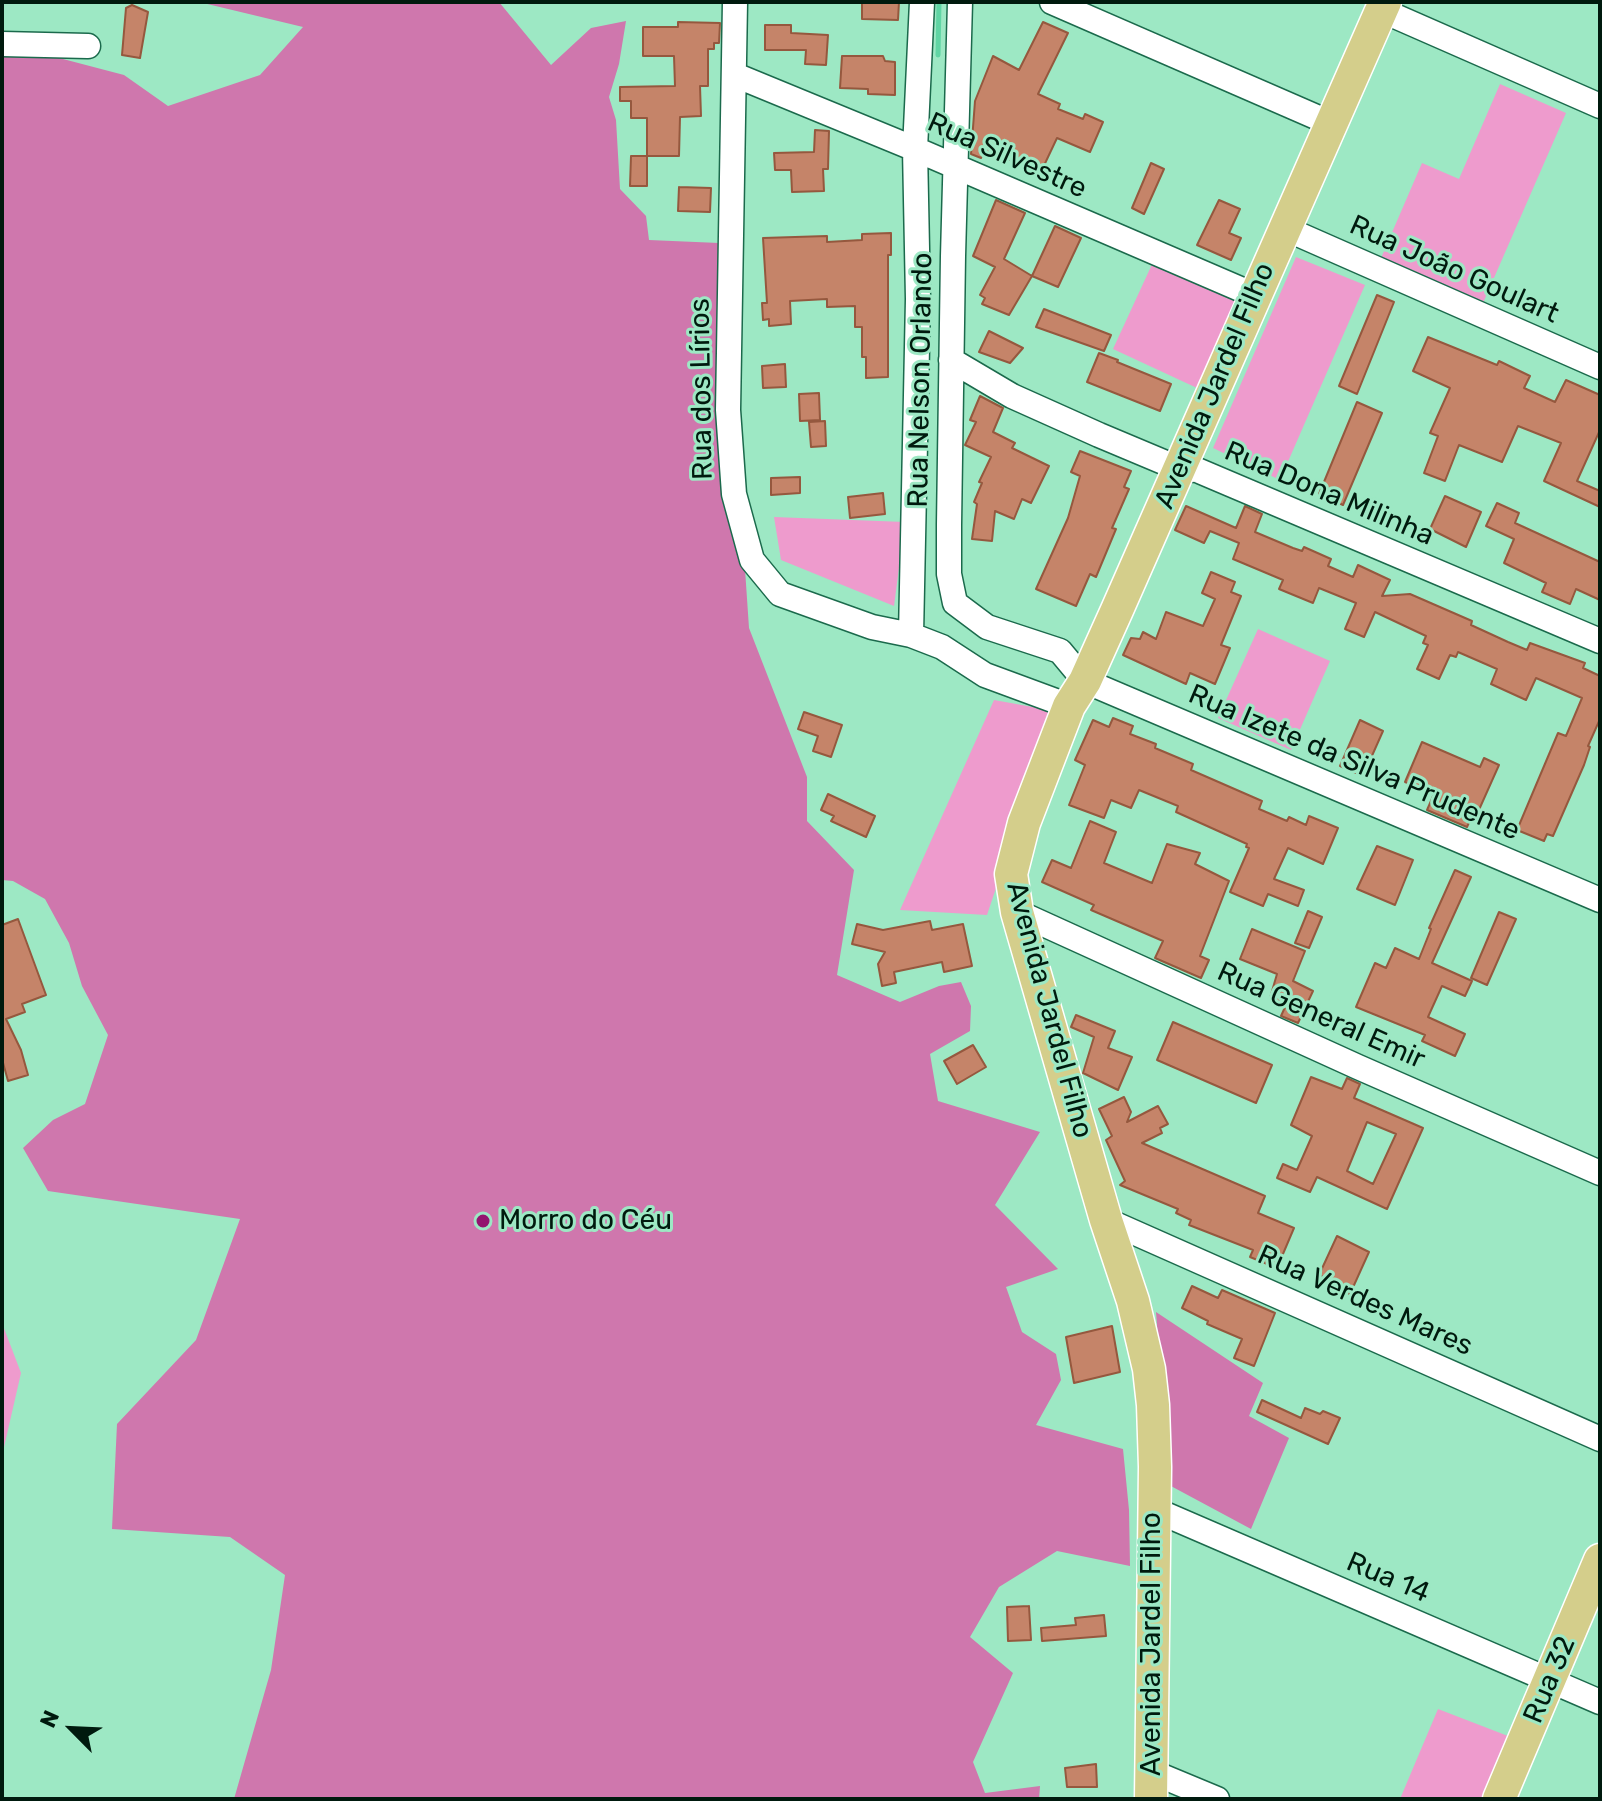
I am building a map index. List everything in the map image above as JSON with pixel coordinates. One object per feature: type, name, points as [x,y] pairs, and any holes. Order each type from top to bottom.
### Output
[{"type":"main road","name":"Avenida Jardel Filho","points":[[1152,1785],[1155,1451],[1149,1369],[1133,1301],[1106,1220],[1017,912],[1011,874],[1014,853],[1077,694],[1180,469],[1383,6]]},
{"type":"main road","name":"Rua 32","points":[[1499,1799],[1600,1560]]},
{"type":"street","name":"Rua dos Lírios","points":[[735,2],[728,410],[734,494],[752,560],[780,594],[815,609],[872,627],[911,635],[942,647],[985,675],[1077,694]]},
{"type":"street","name":"Rua Nelson Orlando","points":[[911,635],[918,299],[915,149],[922,2]]},
{"type":"street","name":"Rua Nelson Orlando","points":[[960,2],[949,574],[955,603],[987,627],[1060,651],[1077,694]]},
{"type":"street","points":[[1052,2],[1330,123]]},
{"type":"street","points":[[1383,6],[1600,106]]},
{"type":"street","points":[[2,44],[88,46]]},
{"type":"street","name":"Rua Silvestre","points":[[735,75],[1254,295]]},
{"type":"street","name":"Rua João Goulart","points":[[1284,228],[1600,367]]},
{"type":"street","name":"Rua Dona Milinha","points":[[951,360],[1012,396],[1180,469],[1197,470],[1600,641]]},
{"type":"street","name":"Rua Izete da Silva Prudente","points":[[1077,694],[1600,900]]},
{"type":"street","name":"Rua General Emir","points":[[1017,912],[1600,1173]]},
{"type":"street","name":"Rua Verdes Mares","points":[[1106,1220],[1600,1439]]},
{"type":"street","name":"Rua 14","points":[[1153,1509],[1600,1702]]},
{"type":"street","points":[[1152,1785],[1217,1799]]},
{"type":"shaded area","points":[[199,2],[499,2],[551,65],[591,28],[626,21],[619,64],[609,97],[616,120],[620,189],[646,216],[649,240],[719,243],[729,334],[749,628],[807,777],[807,821],[854,870],[837,975],[900,1002],[939,986],[961,982],[971,1006],[970,1031],[930,1054],[938,1101],[1040,1132],[995,1205],[1058,1269],[1006,1287],[1022,1332],[1056,1354],[1061,1380],[1036,1425],[1123,1449],[1130,1566],[1057,1551],[999,1587],[970,1637],[1013,1673],[973,1762],[985,1793],[1040,1786],[1039,1799],[234,1799],[271,1670],[285,1575],[230,1537],[112,1529],[117,1424],[196,1340],[240,1219],[48,1191],[23,1148],[53,1120],[85,1104],[108,1035],[82,986],[69,943],[45,899],[13,881],[2,880],[2,43],[124,75],[168,106],[260,75],[303,27]]},
{"type":"shaded area","points":[[1500,84],[1566,113],[1483,303],[1381,258],[1422,163],[1459,179]]},
{"type":"shaded area","points":[[1296,257],[1365,285],[1280,480],[1213,448]]},
{"type":"shaded area","points":[[1154,260],[1239,298],[1197,388],[1113,349]]},
{"type":"shaded area","points":[[774,517],[905,522],[894,606],[781,560]]},
{"type":"shaded area","points":[[1258,629],[1330,661],[1291,750],[1218,718]]},
{"type":"shaded area","points":[[994,700],[1055,711],[987,915],[900,910]]},
{"type":"shaded area","points":[[1156,1312],[1263,1383],[1249,1416],[1289,1438],[1251,1529],[1169,1485]]},
{"type":"shaded area","points":[[2,1323],[21,1373],[2,1456]]},
{"type":"shaded area","points":[[1438,1709],[1508,1736],[1482,1799],[1400,1799]]},
{"type":"building","points":[[862,2],[899,2],[898,20],[862,19]]},
{"type":"building","points":[[132,5],[148,12],[140,58],[122,55],[126,8]]},
{"type":"building","points":[[678,22],[720,23],[719,43],[714,43],[714,49],[708,49],[708,86],[700,86],[701,116],[680,117],[679,156],[647,156],[647,118],[631,118],[631,101],[620,101],[620,87],[675,86],[674,56],[643,56],[643,27],[678,27]]},
{"type":"building","points":[[1043,22],[1068,33],[1038,94],[1060,104],[1058,109],[1083,119],[1085,114],[1103,122],[1090,152],[1057,138],[1040,174],[1004,157],[1003,160],[984,152],[981,158],[971,154],[975,101],[993,56],[1019,70]]},
{"type":"building","points":[[765,25],[791,25],[791,33],[828,35],[826,65],[805,64],[806,50],[765,50]]},
{"type":"building","points":[[842,56],[883,56],[885,61],[895,62],[895,95],[868,94],[868,89],[840,88]]},
{"type":"building","points":[[815,130],[829,131],[828,169],[823,169],[824,191],[792,192],[791,170],[775,170],[774,153],[814,152]]},
{"type":"building","points":[[631,156],[647,156],[647,186],[630,186]]},
{"type":"building","points":[[1151,163],[1164,169],[1144,214],[1132,208]]},
{"type":"building","points":[[679,187],[711,188],[710,212],[678,211]]},
{"type":"building","points":[[996,200],[1025,213],[1004,259],[1032,276],[1009,315],[982,304],[985,298],[980,295],[995,267],[973,256]]},
{"type":"building","points":[[1219,200],[1240,209],[1229,233],[1241,238],[1231,260],[1197,245]]},
{"type":"building","points":[[1055,226],[1081,238],[1058,287],[1032,276]]},
{"type":"building","points":[[891,233],[891,255],[888,255],[888,377],[866,378],[862,327],[855,327],[855,306],[827,307],[827,299],[790,301],[791,324],[769,326],[769,319],[763,320],[762,303],[767,303],[763,238],[827,236],[827,242],[862,240],[862,234]]},
{"type":"building","points":[[1377,295],[1394,302],[1357,394],[1339,386]]},
{"type":"building","points":[[1044,309],[1111,335],[1104,351],[1036,327]]},
{"type":"building","points":[[989,331],[1023,348],[1010,363],[979,352]]},
{"type":"building","points":[[1428,337],[1497,365],[1499,361],[1530,376],[1524,388],[1555,402],[1566,380],[1600,395],[1600,430],[1577,481],[1600,491],[1600,507],[1544,481],[1561,443],[1518,426],[1502,462],[1459,445],[1445,481],[1424,473],[1438,436],[1430,433],[1450,388],[1413,371]]},
{"type":"building","points":[[1099,353],[1171,384],[1160,411],[1087,382]]},
{"type":"building","points":[[785,364],[786,387],[763,388],[762,366]]},
{"type":"building","points":[[819,393],[820,420],[800,421],[799,394]]},
{"type":"building","points":[[980,396],[1003,408],[993,432],[1015,443],[1012,448],[1049,466],[1031,503],[1022,499],[1014,519],[995,511],[992,541],[972,539],[977,504],[974,502],[991,457],[965,445],[976,422],[970,420]]},
{"type":"building","points":[[1357,402],[1382,413],[1343,505],[1319,494]]},
{"type":"building","points":[[825,421],[826,446],[811,447],[809,422]]},
{"type":"building","points":[[1080,451],[1131,471],[1124,487],[1129,489],[1112,528],[1116,529],[1096,577],[1090,574],[1076,606],[1036,589],[1068,518],[1080,476],[1071,472]]},
{"type":"building","points":[[800,477],[800,493],[771,495],[771,478]]},
{"type":"building","points":[[883,493],[885,514],[850,518],[848,497]]},
{"type":"building","points":[[1445,496],[1481,512],[1466,547],[1430,529]]},
{"type":"building","points":[[1497,503],[1519,513],[1515,523],[1600,562],[1600,600],[1576,589],[1570,604],[1542,592],[1546,583],[1504,563],[1514,539],[1486,526]]},
{"type":"building","points":[[1186,506],[1236,528],[1245,506],[1262,514],[1255,532],[1331,559],[1328,566],[1353,577],[1358,565],[1390,580],[1382,596],[1410,594],[1472,621],[1471,625],[1527,650],[1530,643],[1585,663],[1583,668],[1600,676],[1600,719],[1553,836],[1547,834],[1544,841],[1517,830],[1558,733],[1566,736],[1582,698],[1536,678],[1526,700],[1491,684],[1497,669],[1458,652],[1456,657],[1450,655],[1439,679],[1417,669],[1428,645],[1423,643],[1426,636],[1375,612],[1364,637],[1345,629],[1356,603],[1319,588],[1313,603],[1279,589],[1283,580],[1233,559],[1239,543],[1210,531],[1204,543],[1175,530]]},
{"type":"building","points":[[1211,572],[1235,582],[1231,592],[1241,596],[1221,645],[1230,648],[1215,684],[1190,673],[1186,684],[1123,655],[1131,638],[1140,639],[1143,632],[1156,639],[1166,612],[1203,626],[1215,599],[1202,593]]},
{"type":"building","points":[[804,712],[842,725],[831,757],[813,751],[818,736],[798,729]]},
{"type":"building","points":[[1113,718],[1133,726],[1130,734],[1193,764],[1191,770],[1262,801],[1259,809],[1287,821],[1289,817],[1306,825],[1309,816],[1338,828],[1323,864],[1288,848],[1274,879],[1304,890],[1298,906],[1268,894],[1263,906],[1230,892],[1249,848],[1247,844],[1176,812],[1178,806],[1139,790],[1131,808],[1111,800],[1104,818],[1069,805],[1085,765],[1075,760],[1093,720],[1109,727]]},
{"type":"building","points":[[1360,720],[1383,731],[1363,776],[1340,766]]},
{"type":"building","points":[[1422,742],[1480,767],[1484,758],[1499,765],[1478,812],[1474,811],[1467,827],[1427,810],[1434,794],[1405,782]]},
{"type":"building","points":[[828,794],[875,816],[866,837],[831,821],[834,816],[821,810]]},
{"type":"building","points":[[1090,821],[1116,832],[1104,863],[1152,883],[1167,844],[1200,853],[1195,864],[1229,881],[1200,956],[1209,960],[1201,978],[1155,958],[1163,941],[1091,910],[1094,905],[1042,882],[1052,860],[1071,868]]},
{"type":"building","points":[[1377,846],[1413,860],[1395,905],[1357,889]]},
{"type":"building","points":[[1455,870],[1471,877],[1432,963],[1472,981],[1465,996],[1442,986],[1428,1017],[1465,1034],[1455,1056],[1422,1041],[1425,1035],[1356,1007],[1375,963],[1386,968],[1395,948],[1419,959]]},
{"type":"building","points":[[1308,911],[1322,917],[1309,948],[1295,943]]},
{"type":"building","points":[[1499,912],[1516,919],[1487,985],[1471,978]]},
{"type":"building","points":[[18,919],[46,995],[22,1004],[25,1012],[6,1019],[21,1050],[28,1075],[8,1081],[2,1059],[2,925]]},
{"type":"building","points":[[930,921],[932,930],[963,924],[972,966],[944,972],[942,962],[894,972],[896,983],[882,986],[878,964],[885,952],[852,944],[857,924],[883,930]]},
{"type":"building","points":[[1252,929],[1305,951],[1293,981],[1313,991],[1298,1023],[1281,1016],[1286,1005],[1270,998],[1277,974],[1240,959]]},
{"type":"building","points":[[1076,1015],[1115,1031],[1108,1048],[1132,1057],[1118,1090],[1083,1073],[1094,1037],[1071,1027]]},
{"type":"building","points":[[1173,1022],[1272,1065],[1256,1103],[1157,1060]]},
{"type":"building","points":[[973,1045],[986,1067],[957,1084],[944,1061]]},
{"type":"building","points":[[1311,1077],[1342,1089],[1347,1078],[1360,1084],[1354,1098],[1423,1128],[1387,1209],[1317,1177],[1310,1192],[1277,1178],[1283,1164],[1297,1170],[1312,1136],[1291,1125]],"holes":[[[1367,1122],[1396,1134],[1373,1184],[1347,1171]]]},
{"type":"building","points":[[1124,1097],[1131,1112],[1127,1122],[1158,1106],[1168,1124],[1160,1128],[1162,1133],[1142,1143],[1265,1196],[1258,1213],[1294,1228],[1277,1268],[1250,1257],[1253,1250],[1189,1225],[1191,1220],[1176,1213],[1178,1209],[1120,1185],[1125,1181],[1106,1140],[1112,1136],[1099,1109]]},
{"type":"building","points":[[1337,1236],[1369,1252],[1350,1294],[1319,1275]]},
{"type":"building","points":[[1192,1286],[1218,1298],[1222,1290],[1275,1313],[1254,1366],[1234,1358],[1242,1339],[1207,1324],[1208,1321],[1182,1308]]},
{"type":"building","points":[[1112,1326],[1120,1372],[1074,1383],[1066,1337]]},
{"type":"building","points":[[1262,1400],[1301,1418],[1305,1408],[1340,1418],[1328,1444],[1257,1412]]},
{"type":"building","points":[[1029,1606],[1031,1640],[1008,1641],[1007,1607]]},
{"type":"building","points":[[1104,1615],[1106,1636],[1042,1641],[1041,1628],[1076,1625],[1075,1618]]},
{"type":"building","points":[[1096,1764],[1097,1787],[1067,1787],[1065,1768]]},
{"type":"waterway","points":[[938,55],[939,2]]},
{"type":"place","name":"Morro do Céu","points":[[483,1221]]}]
